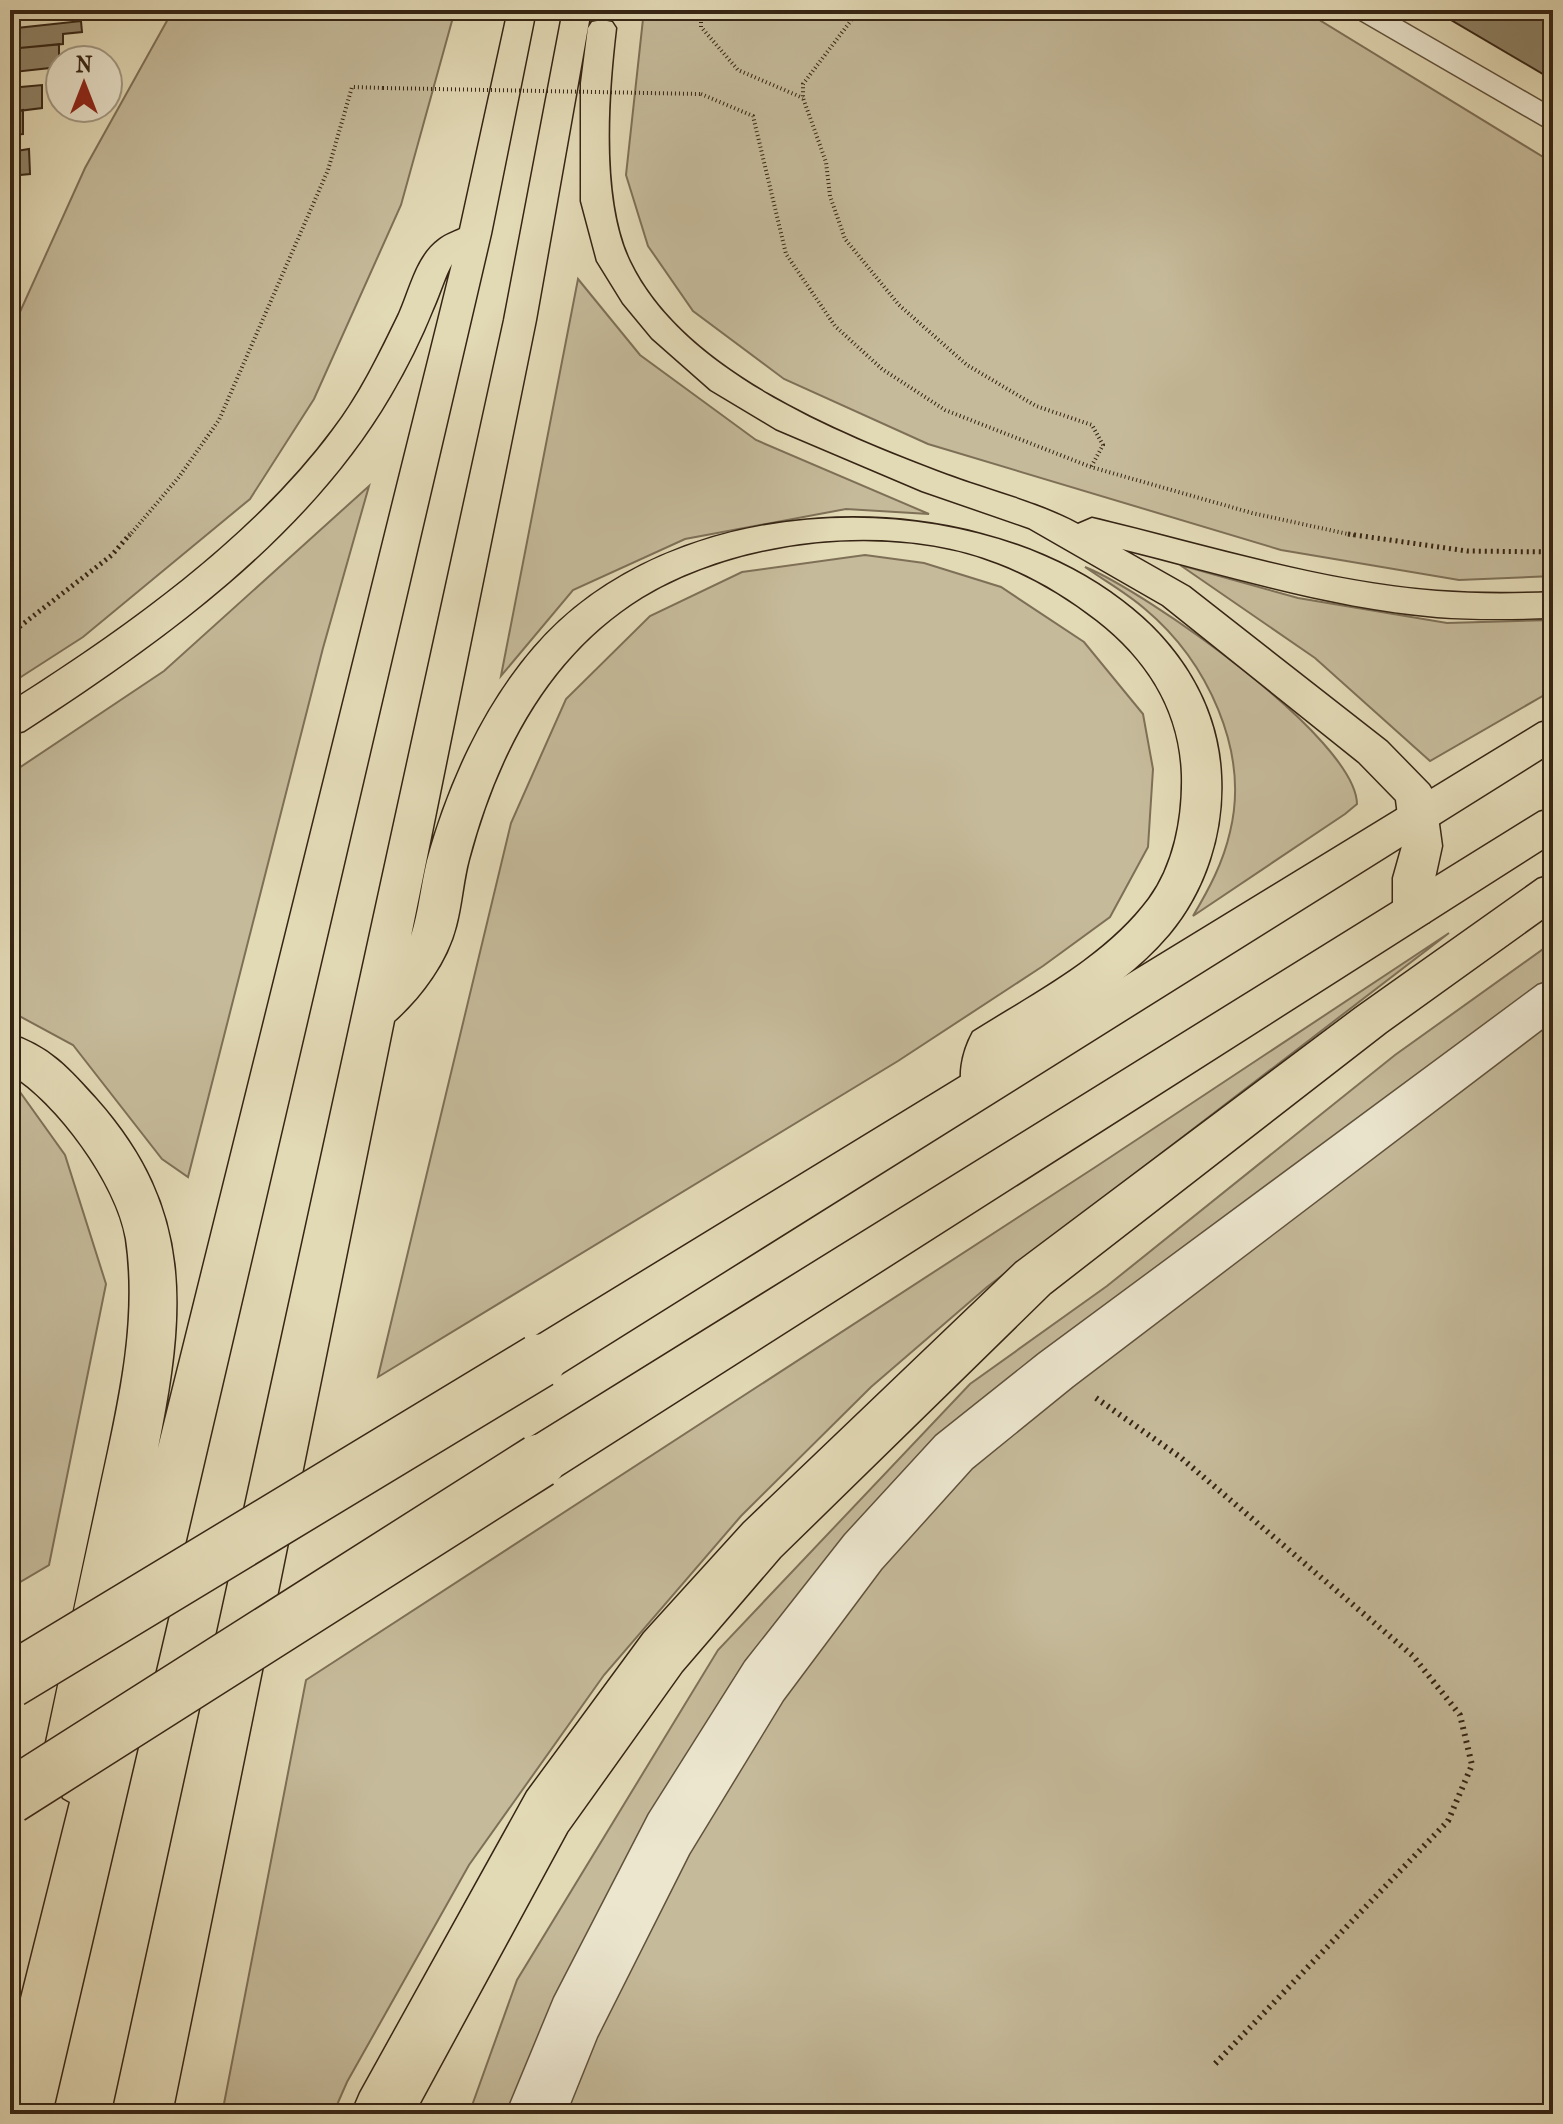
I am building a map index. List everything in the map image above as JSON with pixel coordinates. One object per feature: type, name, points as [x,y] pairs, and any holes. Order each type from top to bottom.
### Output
[{"type":"main road","points":[[22,2114],[357,736],[475,234],[522,10]]},
{"type":"main road","points":[[142,2114],[520,320],[577,10]]},
{"type":"main road","points":[[603,10],[595,83],[596,201],[613,261],[644,308],[701,365],[775,414],[934,483],[1042,520],[1301,584],[1471,606],[1553,605]]},
{"type":"main road","points":[[10,721],[125,644],[269,527],[345,439],[373,396],[435,265],[449,247],[475,234]]},
{"type":"main road","points":[[1042,520],[1176,596],[1373,752],[1415,795],[1422,846],[1414,878],[1414,911]]},
{"type":"main road","points":[[375,1016],[429,947],[447,864],[468,794],[497,736],[522,694],[569,635],[643,579],[715,550],[813,532],[845,529],[906,532],[981,545],[1021,558],[1087,591],[1117,612],[1151,646],[1174,678],[1194,721],[1201,760],[1202,804],[1196,839],[1169,901],[1155,922],[1130,947],[988,1045],[982,1086]]},
{"type":"main road","points":[[10,1681],[539,1361],[1553,733]]},
{"type":"main road","points":[[10,1797],[1553,823]]},
{"type":"main road","points":[[381,2114],[547,1812],[663,1652],[762,1540],[1033,1278],[1371,1020],[1553,890]]},
{"type":"main road","points":[[10,1052],[44,1072],[99,1134],[131,1188],[149,1237],[155,1313],[140,1416],[72,1747],[93,1817]]},
{"type":"street","points":[[1363,10],[1553,120]]},
{"type":"street","points":[[536,2114],[575,2019],[669,1834],[764,1681],[863,1552],[954,1452],[1056,1370],[1553,997]]},
{"type":"path","points":[[701,10],[701,27],[738,70],[803,98]]},
{"type":"path","points":[[859,10],[803,84],[803,98],[826,162],[830,196],[845,239],[899,305],[967,365],[1036,406],[1092,425],[1103,445],[1091,467]]},
{"type":"path","points":[[10,634],[112,555],[179,477],[219,420],[328,170],[352,87],[701,94],[753,116],[786,254],[835,326],[882,369],[945,410],[1091,467],[1252,513],[1359,536],[1467,551],[1553,552]]},
{"type":"path","points":[[1056,1370],[1180,1457],[1413,1656],[1460,1715],[1472,1765],[1448,1821],[1214,2065]]},
{"type":"shaded area","points":[[173,10],[455,10],[401,205],[314,399],[250,499],[83,637],[10,684],[10,334],[85,168],[110,124],[124,124],[124,98]]},
{"type":"shaded area","points":[[644,10],[1303,10],[1553,163],[1553,576],[1459,580],[1281,550],[928,444],[784,379],[693,311],[648,246],[626,175]]},
{"type":"shaded area","points":[[578,279],[640,355],[756,440],[929,514],[846,509],[685,539],[573,590],[501,676]]},
{"type":"shaded area","points":[[369,486],[323,648],[188,1177],[162,1159],[73,1045],[10,1011],[10,774],[164,671]]},
{"type":"shaded area","points":[[865,555],[924,563],[1001,587],[1084,642],[1143,714],[1153,769],[1148,847],[1110,917],[1043,966],[898,1061],[378,1377],[511,823],[566,699],[650,616],[742,572]]},
{"type":"shaded area","points":[[1180,565],[1298,598],[1447,623],[1553,620],[1553,690],[1430,761],[1315,658]]},
{"type":"shaded area","points":[[1085,567],[1114,581],[1197,635],[1286,706],[1323,742],[1347,776],[1357,804],[1193,916],[1215,876],[1230,832],[1235,801],[1234,770],[1228,740],[1218,710],[1187,654],[1138,603]]},
{"type":"shaded area","points":[[1449,933],[987,1287],[871,1387],[741,1516],[604,1675],[469,1865],[347,2082],[333,2114],[222,2114],[306,1680],[1097,1166]]},
{"type":"shaded area","points":[[1553,942],[1553,2114],[469,2114],[517,1980],[718,1650],[970,1384],[1107,1286],[1395,1055]]},
{"type":"shaded area","points":[[10,1078],[65,1155],[106,1284],[49,1565],[10,1588]]},
{"type":"building","points":[[1434,10],[1553,10],[1553,80]]},
{"type":"building","points":[[81,21],[82,32],[63,34],[63,44],[10,49],[11,42],[17,41],[17,28]]},
{"type":"building","points":[[44,46],[44,69],[14,72],[10,49]]},
{"type":"building","points":[[42,85],[42,108],[10,112],[10,88]]},
{"type":"building","points":[[23,110],[23,134],[10,135],[10,112]]},
{"type":"building","points":[[29,149],[30,174],[10,176],[10,152]]}]
